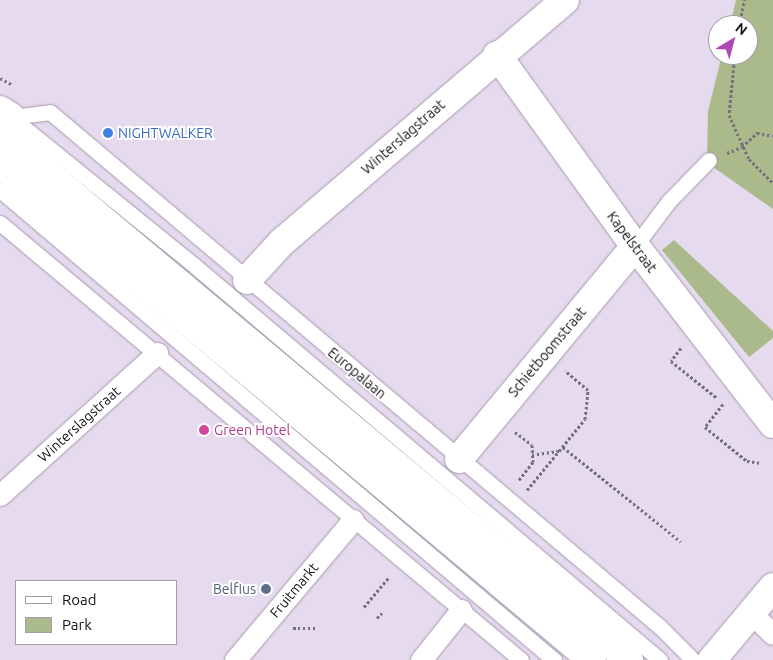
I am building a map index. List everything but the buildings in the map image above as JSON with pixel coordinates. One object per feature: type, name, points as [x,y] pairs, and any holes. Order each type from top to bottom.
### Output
[{"type":"main road","name":"Winterslagstraat","points":[[248,280],[282,242],[497,56],[565,0]]},
{"type":"main road","name":"Kapelstraat","points":[[497,56],[635,246],[773,424]]},
{"type":"main road","points":[[4,120],[629,660]]},
{"type":"main road","points":[[0,164],[592,660]]},
{"type":"main road","name":"Schietboomstraat","points":[[459,459],[635,246]]},
{"type":"main road","points":[[712,660],[773,587]]},
{"type":"street","name":"Winterslagstraat","points":[[0,495],[157,353]]},
{"type":"street","name":"Fruitmarkt","points":[[235,660],[353,520]]},
{"type":"street","points":[[751,613],[773,634]]},
{"type":"street","points":[[421,660],[458,614]]},
{"type":"lane","name":"Europalaan","points":[[4,120],[50,112],[660,627],[693,660]]},
{"type":"lane","name":"Europalaan","points":[[4,120],[196,267],[660,660]]},
{"type":"lane","points":[[635,246],[669,201],[709,160]]},
{"type":"lane","points":[[0,190],[554,660]]},
{"type":"lane","points":[[0,223],[157,353],[353,520],[458,614],[521,660]]},
{"type":"path","points":[[741,15],[745,0]]},
{"type":"path","points":[[735,65],[730,115],[742,147],[749,159],[772,181]]},
{"type":"path","points":[[742,147],[757,134],[773,136]]},
{"type":"path","points":[[676,355],[670,361],[723,403]]},
{"type":"path","points":[[527,490],[586,419],[588,390],[566,372]]},
{"type":"path","points":[[728,398],[705,427],[747,461],[761,463]]},
{"type":"path","points":[[512,430],[532,445],[531,455],[533,462],[517,482]]},
{"type":"path","points":[[563,447],[681,542]]},
{"type":"path","points":[[531,455],[559,451]]},
{"type":"path","points":[[364,608],[395,569]]},
{"type":"path","points":[[377,618],[382,612]]},
{"type":"green space","points":[[736,0],[773,0],[773,209],[713,167],[707,156],[708,111],[720,65],[758,65],[758,15],[732,15]]},
{"type":"green space","points":[[674,240],[773,331],[773,338],[749,357],[662,250]]},
{"type":"place","name":"NIGHTWALKER","points":[[108,133]]},
{"type":"place","name":"Green Hotel","points":[[204,430]]},
{"type":"place","name":"Belfius","points":[[266,589]]}]
